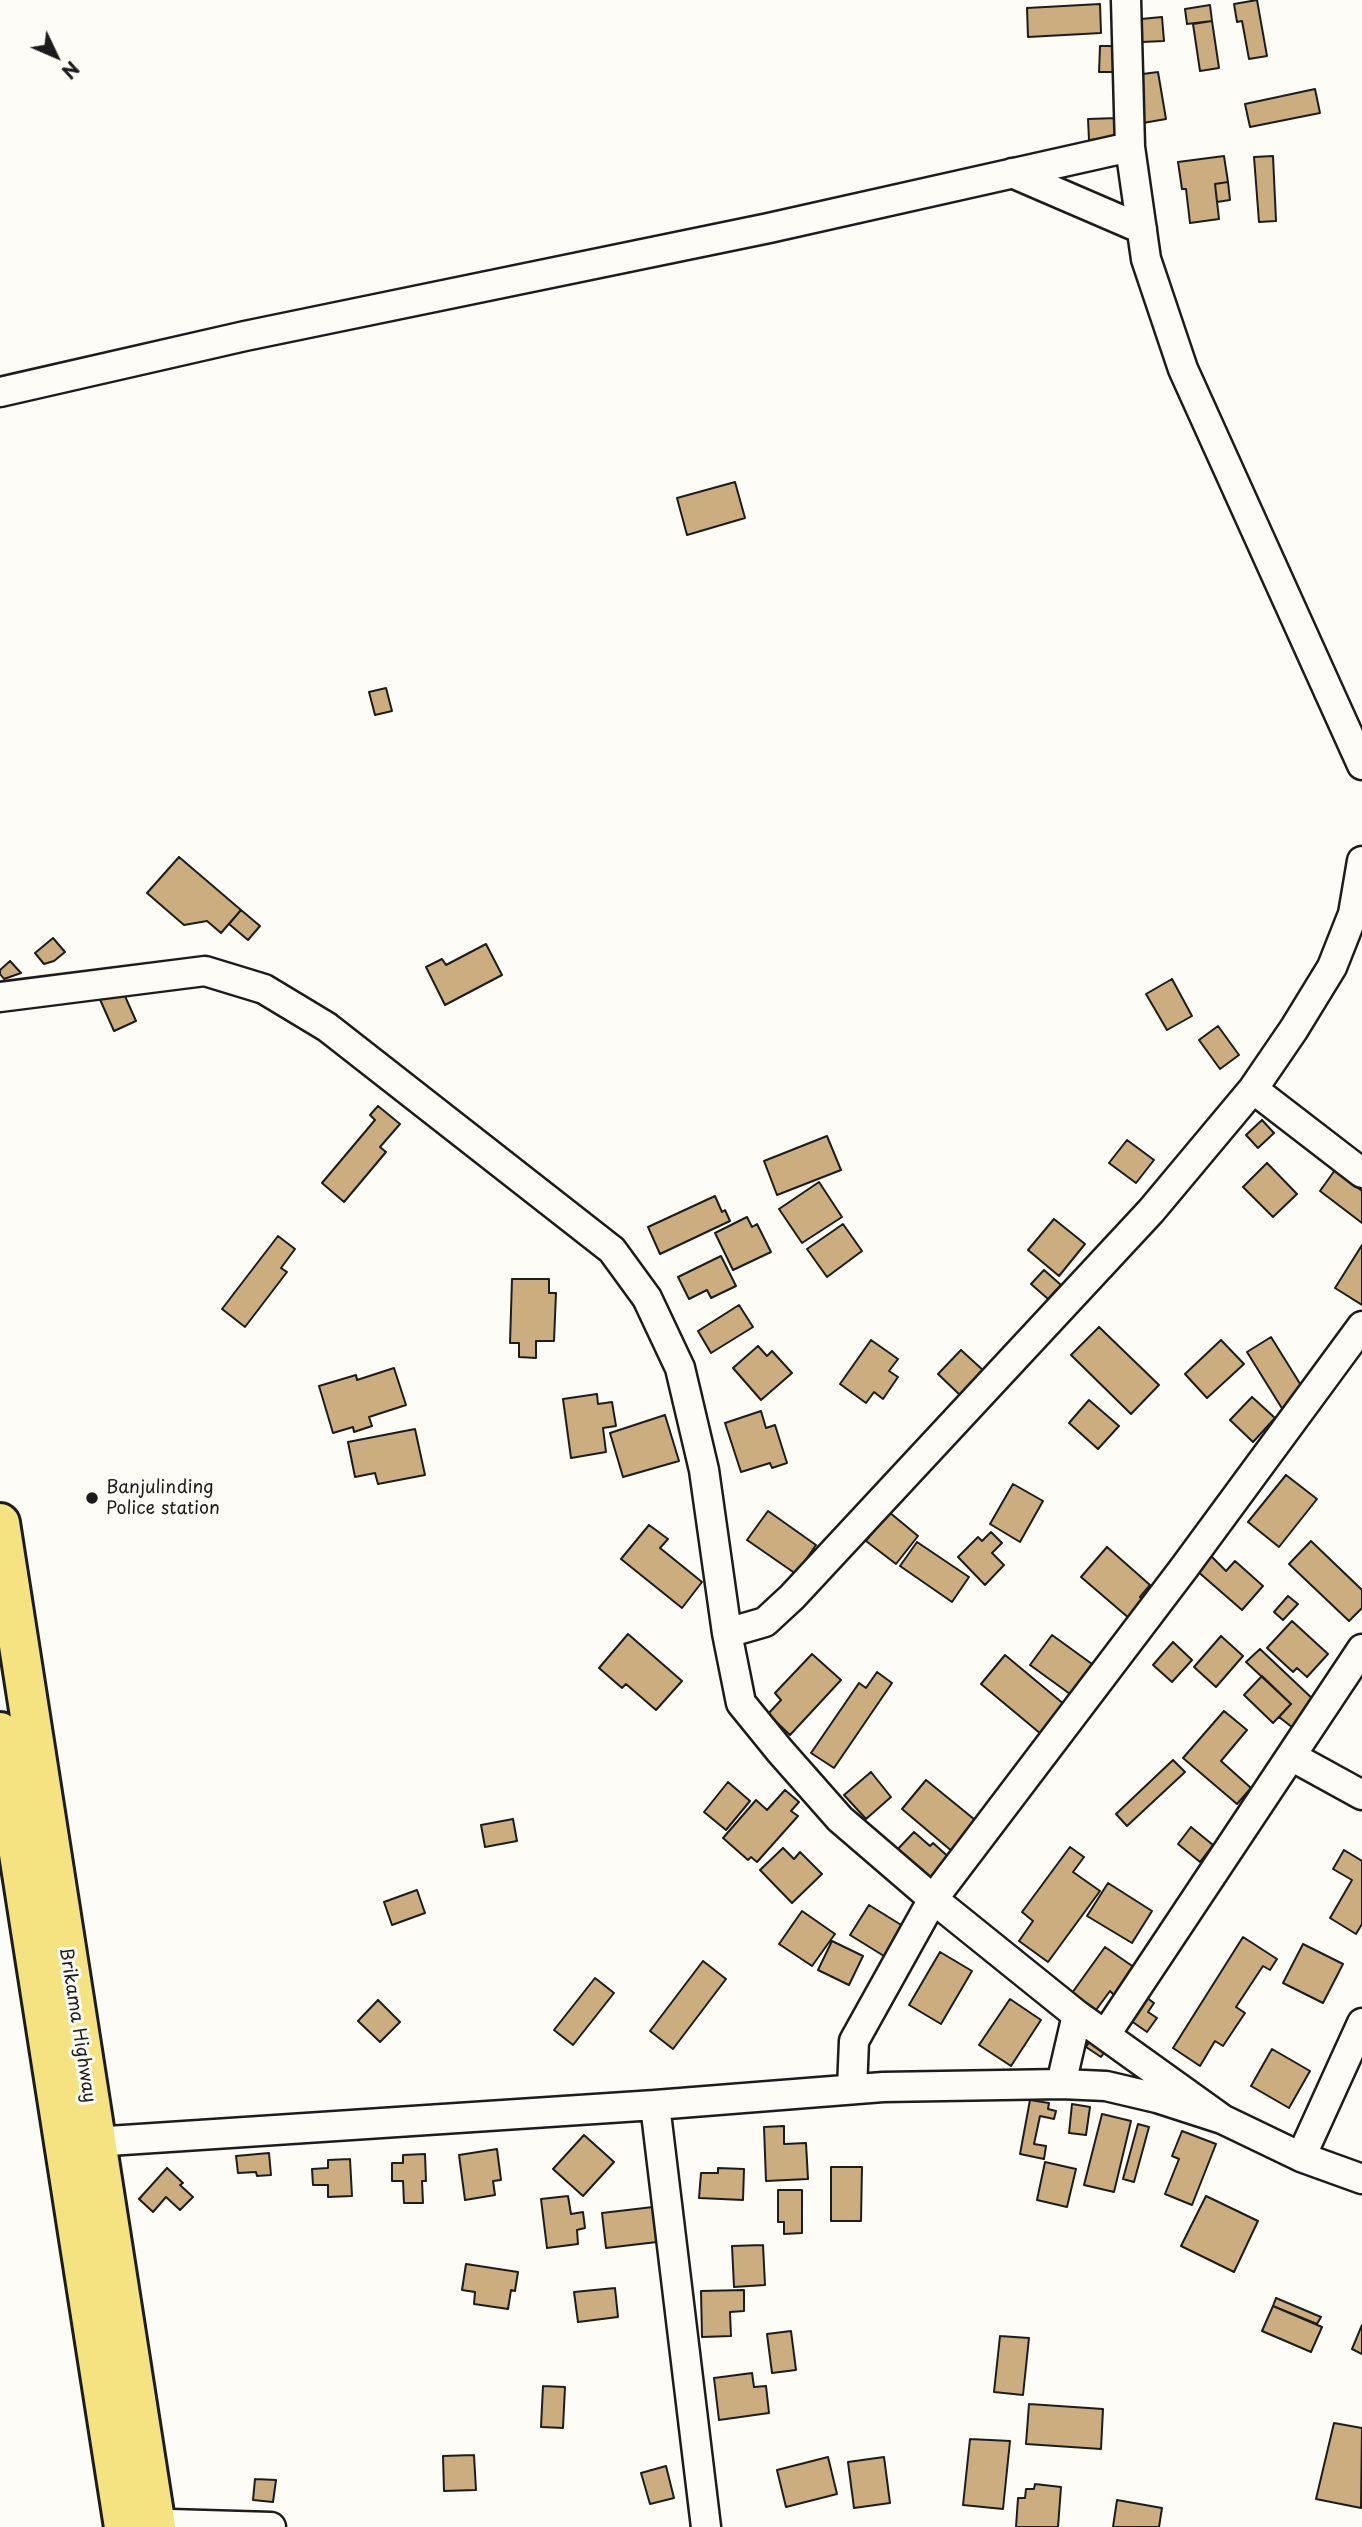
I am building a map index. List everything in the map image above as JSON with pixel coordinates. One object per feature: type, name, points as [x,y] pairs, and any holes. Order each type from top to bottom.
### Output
[{"type":"highway","name":"Brikama Highway","points":[[0,1523],[10,1720],[140,2525]]},
{"type":"street","points":[[1126,0],[1130,147],[1146,259],[1183,369],[1362,765]]},
{"type":"street","points":[[0,393],[245,336],[769,228],[1130,147]]},
{"type":"street","points":[[1012,173],[1142,229]]},
{"type":"street","points":[[727,1633],[765,1622],[792,1597],[1151,1211],[1253,1088],[1332,967],[1353,914],[1362,860]]},
{"type":"street","points":[[0,997],[205,971],[264,989],[327,1027],[612,1250],[647,1298],[680,1368],[704,1470],[727,1633],[741,1703],[840,1819],[933,1899],[1077,2015],[1222,2119]]},
{"type":"street","points":[[1253,1088],[1362,1174]]},
{"type":"street","points":[[852,2089],[854,2041],[933,1899],[1184,1569],[1362,1326]]},
{"type":"street","points":[[1106,2034],[1362,1649]]},
{"type":"street","points":[[1291,1756],[1362,1795]]},
{"type":"street","points":[[1061,2084],[1077,2015]]},
{"type":"street","points":[[1301,2157],[1362,2023]]},
{"type":"street","points":[[80,2143],[655,2105],[852,2089],[1061,2084],[1106,2086],[1157,2098],[1222,2119],[1301,2157],[1362,2179]]},
{"type":"street","points":[[655,2105],[706,2527]]},
{"type":"street","points":[[140,2525],[271,2527]]},
{"type":"building","points":[[1257,0],[1267,56],[1249,59],[1242,21],[1237,22],[1234,4]]},
{"type":"building","points":[[1100,4],[1101,33],[1028,37],[1027,8]]},
{"type":"building","points":[[1210,5],[1212,21],[1187,24],[1185,9]]},
{"type":"building","points":[[1162,17],[1164,41],[1142,42],[1141,19]]},
{"type":"building","points":[[1212,21],[1219,68],[1200,71],[1193,24]]},
{"type":"building","points":[[1100,46],[1119,46],[1118,72],[1099,72]]},
{"type":"building","points":[[1158,72],[1166,119],[1143,123],[1135,75]]},
{"type":"building","points":[[1315,89],[1320,113],[1250,127],[1245,104]]},
{"type":"building","points":[[1117,118],[1118,138],[1089,140],[1088,119]]},
{"type":"building","points":[[1224,156],[1228,182],[1215,184],[1219,219],[1190,223],[1186,189],[1182,189],[1178,162]]},
{"type":"building","points":[[1273,156],[1276,221],[1259,222],[1254,157]]},
{"type":"building","points":[[1228,182],[1230,200],[1217,202],[1215,184]]},
{"type":"building","points":[[735,482],[745,518],[687,535],[677,498]]},
{"type":"building","points":[[386,688],[392,711],[375,715],[369,692]]},
{"type":"building","points":[[179,857],[241,910],[221,933],[207,921],[184,925],[147,893]]},
{"type":"building","points":[[241,910],[260,926],[248,940],[229,924]]},
{"type":"building","points":[[53,938],[65,952],[54,961],[44,964],[35,953]]},
{"type":"building","points":[[486,944],[502,975],[445,1005],[426,967],[442,959],[446,965]]},
{"type":"building","points":[[10,961],[21,973],[4,979],[0,970]]},
{"type":"building","points":[[1172,979],[1192,1016],[1167,1030],[1146,994]]},
{"type":"building","points":[[120,985],[136,1021],[114,1031],[98,995]]},
{"type":"building","points":[[1218,1026],[1239,1055],[1220,1069],[1199,1040]]},
{"type":"building","points":[[378,1106],[400,1124],[380,1147],[386,1152],[344,1202],[322,1183],[375,1120],[370,1115]]},
{"type":"building","points":[[1262,1120],[1274,1133],[1258,1148],[1246,1135]]},
{"type":"building","points":[[827,1136],[841,1170],[777,1195],[764,1161]]},
{"type":"building","points":[[1127,1140],[1154,1160],[1136,1183],[1109,1163]]},
{"type":"building","points":[[1267,1163],[1297,1194],[1273,1217],[1243,1187]]},
{"type":"building","points":[[1335,1170],[1362,1191],[1362,1223],[1320,1191]]},
{"type":"building","points":[[819,1182],[842,1217],[802,1243],[779,1209]]},
{"type":"building","points":[[715,1196],[722,1212],[725,1210],[730,1221],[660,1254],[648,1227]]},
{"type":"building","points":[[747,1217],[752,1227],[757,1224],[771,1252],[733,1270],[715,1233]]},
{"type":"building","points":[[1054,1219],[1085,1244],[1059,1276],[1028,1250]]},
{"type":"building","points":[[843,1224],[862,1251],[827,1277],[807,1249]]},
{"type":"building","points":[[278,1236],[295,1249],[281,1268],[287,1272],[245,1327],[222,1309]]},
{"type":"building","points":[[1362,1245],[1362,1305],[1335,1288]]},
{"type":"building","points":[[721,1256],[736,1286],[711,1298],[707,1290],[689,1299],[678,1277]]},
{"type":"building","points":[[1044,1270],[1061,1285],[1048,1299],[1031,1284]]},
{"type":"building","points":[[512,1279],[549,1279],[549,1293],[556,1293],[554,1341],[536,1341],[536,1358],[519,1357],[519,1343],[510,1343]]},
{"type":"building","points":[[739,1305],[753,1327],[711,1353],[698,1331]]},
{"type":"building","points":[[1099,1327],[1159,1385],[1131,1414],[1071,1355]]},
{"type":"building","points":[[1271,1337],[1307,1395],[1283,1410],[1247,1352]]},
{"type":"building","points":[[871,1340],[898,1359],[889,1371],[898,1377],[883,1399],[874,1392],[866,1403],[840,1384]]},
{"type":"building","points":[[1221,1340],[1244,1364],[1207,1398],[1185,1374]]},
{"type":"building","points":[[758,1346],[767,1356],[772,1351],[792,1373],[761,1400],[733,1368]]},
{"type":"building","points":[[961,1350],[985,1372],[962,1397],[938,1374]]},
{"type":"building","points":[[394,1368],[406,1405],[369,1417],[372,1426],[354,1432],[353,1427],[333,1433],[319,1386],[356,1375],[357,1380]]},
{"type":"building","points":[[597,1394],[598,1404],[612,1402],[616,1426],[603,1428],[606,1452],[571,1458],[563,1399]]},
{"type":"building","points":[[1252,1397],[1275,1418],[1253,1442],[1230,1420]]},
{"type":"building","points":[[1089,1400],[1119,1426],[1098,1449],[1069,1423]]},
{"type":"building","points":[[761,1411],[766,1428],[775,1425],[787,1463],[772,1468],[770,1463],[741,1472],[725,1423]]},
{"type":"building","points":[[665,1415],[679,1461],[623,1477],[610,1433]]},
{"type":"building","points":[[415,1429],[425,1475],[378,1484],[375,1473],[355,1477],[348,1442]]},
{"type":"building","points":[[1286,1475],[1317,1499],[1279,1547],[1248,1522]]},
{"type":"building","points":[[1013,1484],[1043,1501],[1020,1542],[990,1524]]},
{"type":"building","points":[[768,1511],[816,1545],[796,1574],[747,1540]]},
{"type":"building","points":[[889,1512],[918,1536],[896,1564],[866,1541]]},
{"type":"building","points":[[649,1525],[668,1539],[660,1548],[702,1582],[682,1608],[621,1559]]},
{"type":"building","points":[[991,1532],[1002,1543],[992,1553],[1004,1565],[985,1585],[958,1557],[978,1537],[982,1541]]},
{"type":"building","points":[[1311,1541],[1362,1590],[1362,1608],[1349,1621],[1289,1564]]},
{"type":"building","points":[[917,1542],[969,1577],[952,1602],[900,1566]]},
{"type":"building","points":[[1107,1547],[1150,1585],[1140,1597],[1145,1602],[1130,1619],[1081,1577]]},
{"type":"building","points":[[1210,1555],[1226,1571],[1235,1561],[1263,1586],[1242,1610],[1196,1570]]},
{"type":"building","points":[[1288,1596],[1298,1604],[1283,1620],[1274,1612]]},
{"type":"building","points":[[1292,1621],[1328,1654],[1307,1677],[1297,1668],[1293,1672],[1267,1648]]},
{"type":"building","points":[[628,1634],[682,1681],[656,1710],[626,1684],[622,1688],[599,1668]]},
{"type":"building","points":[[1052,1635],[1092,1664],[1070,1694],[1030,1665]]},
{"type":"building","points":[[1221,1636],[1243,1656],[1216,1687],[1194,1667]]},
{"type":"building","points":[[1173,1642],[1192,1660],[1172,1682],[1153,1665]]},
{"type":"building","points":[[1260,1649],[1316,1702],[1297,1731],[1279,1717],[1291,1704],[1246,1662]]},
{"type":"building","points":[[812,1654],[841,1680],[790,1735],[768,1714],[781,1700],[775,1693]]},
{"type":"building","points":[[1005,1655],[1065,1705],[1041,1734],[981,1684]]},
{"type":"building","points":[[877,1672],[892,1683],[834,1768],[811,1753],[859,1683],[866,1688]]},
{"type":"building","points":[[1262,1676],[1291,1704],[1273,1723],[1244,1695]]},
{"type":"building","points":[[1224,1711],[1247,1730],[1221,1761],[1251,1788],[1237,1804],[1183,1758]]},
{"type":"building","points":[[1173,1760],[1185,1772],[1127,1826],[1116,1814]]},
{"type":"building","points":[[871,1772],[891,1797],[866,1819],[844,1795]]},
{"type":"building","points":[[926,1780],[985,1828],[960,1858],[902,1809]]},
{"type":"building","points":[[728,1782],[750,1801],[726,1830],[704,1812]]},
{"type":"building","points":[[785,1790],[799,1802],[791,1811],[798,1816],[757,1862],[751,1857],[748,1860],[723,1838],[756,1800],[767,1810]]},
{"type":"building","points":[[513,1819],[517,1841],[485,1847],[481,1825]]},
{"type":"building","points":[[1191,1827],[1213,1845],[1200,1862],[1178,1844]]},
{"type":"building","points":[[914,1832],[930,1846],[933,1843],[952,1860],[931,1883],[896,1851]]},
{"type":"building","points":[[1070,1847],[1084,1857],[1073,1872],[1100,1891],[1048,1962],[1019,1941],[1033,1921],[1022,1912]]},
{"type":"building","points":[[783,1848],[794,1859],[800,1852],[822,1874],[792,1903],[760,1870]]},
{"type":"building","points":[[1344,1850],[1362,1861],[1362,1924],[1356,1934],[1330,1918],[1352,1880],[1333,1869]]},
{"type":"building","points":[[1108,1883],[1152,1911],[1132,1943],[1087,1916]]},
{"type":"building","points":[[417,1890],[425,1913],[392,1925],[384,1902]]},
{"type":"building","points":[[869,1905],[911,1931],[892,1961],[850,1935]]},
{"type":"building","points":[[802,1911],[835,1934],[812,1966],[779,1944]]},
{"type":"building","points":[[1243,1937],[1277,1959],[1270,1970],[1263,1966],[1236,2007],[1245,2013],[1223,2046],[1215,2041],[1200,2066],[1173,2048]]},
{"type":"building","points":[[832,1941],[863,1956],[849,1985],[818,1970]]},
{"type":"building","points":[[1303,1944],[1343,1964],[1323,2003],[1283,1983]]},
{"type":"building","points":[[1105,1947],[1135,1968],[1115,1996],[1110,1991],[1096,2010],[1072,1993]]},
{"type":"building","points":[[940,1952],[972,1971],[941,2024],[909,2005]]},
{"type":"building","points":[[703,1961],[726,1979],[673,2049],[650,2031]]},
{"type":"building","points":[[595,1978],[614,1993],[573,2045],[554,2030]]},
{"type":"building","points":[[1143,1995],[1154,2003],[1148,2012],[1157,2018],[1147,2032],[1127,2018]]},
{"type":"building","points":[[1010,1999],[1041,2020],[1011,2066],[979,2045]]},
{"type":"building","points":[[378,2000],[400,2022],[380,2042],[358,2021]]},
{"type":"building","points":[[1091,2039],[1107,2049],[1101,2057],[1086,2047]]},
{"type":"building","points":[[1272,2049],[1310,2071],[1289,2108],[1251,2086]]},
{"type":"building","points":[[1030,2100],[1049,2103],[1048,2109],[1056,2111],[1054,2119],[1040,2116],[1034,2144],[1046,2146],[1044,2159],[1020,2154]]},
{"type":"building","points":[[1072,2104],[1090,2107],[1086,2135],[1069,2133]]},
{"type":"building","points":[[1102,2114],[1131,2121],[1114,2192],[1084,2185]]},
{"type":"building","points":[[1138,2124],[1149,2127],[1134,2182],[1123,2179]]},
{"type":"building","points":[[784,2126],[784,2144],[806,2143],[808,2179],[766,2181],[764,2127]]},
{"type":"building","points":[[1182,2131],[1216,2144],[1192,2205],[1165,2194],[1179,2159],[1172,2156]]},
{"type":"building","points":[[584,2135],[614,2162],[583,2196],[553,2169]]},
{"type":"building","points":[[497,2149],[501,2180],[493,2181],[495,2195],[465,2200],[459,2155]]},
{"type":"building","points":[[269,2153],[271,2175],[238,2173],[236,2156]]},
{"type":"building","points":[[425,2154],[426,2181],[422,2181],[423,2203],[404,2203],[403,2181],[392,2181],[392,2163],[403,2163],[403,2155]]},
{"type":"building","points":[[350,2159],[352,2196],[328,2197],[328,2185],[313,2185],[312,2169],[328,2168],[328,2160]]},
{"type":"building","points":[[1045,2162],[1076,2169],[1067,2207],[1037,2200]]},
{"type":"building","points":[[831,2167],[862,2167],[861,2221],[831,2221]]},
{"type":"building","points":[[167,2168],[193,2197],[180,2210],[166,2197],[153,2212],[139,2199]]},
{"type":"building","points":[[718,2168],[744,2169],[743,2200],[699,2198],[701,2173],[718,2173]]},
{"type":"building","points":[[778,2190],[802,2190],[802,2233],[784,2234],[784,2222],[778,2222]]},
{"type":"building","points":[[568,2196],[571,2214],[583,2212],[585,2228],[577,2230],[578,2244],[547,2248],[541,2199]]},
{"type":"building","points":[[1206,2196],[1258,2221],[1234,2272],[1181,2246]]},
{"type":"building","points":[[653,2207],[657,2242],[606,2248],[602,2213]]},
{"type":"building","points":[[763,2245],[765,2285],[734,2287],[732,2246]]},
{"type":"building","points":[[466,2264],[518,2272],[508,2309],[474,2304],[475,2292],[462,2290]]},
{"type":"building","points":[[615,2288],[618,2317],[578,2322],[574,2292]]},
{"type":"building","points":[[744,2290],[744,2311],[730,2312],[731,2336],[702,2337],[701,2291]]},
{"type":"building","points":[[1276,2298],[1321,2317],[1317,2324],[1273,2306]]},
{"type":"building","points":[[1273,2306],[1322,2327],[1311,2352],[1262,2331]]},
{"type":"building","points":[[1362,2325],[1362,2354],[1352,2349]]},
{"type":"building","points":[[791,2331],[796,2370],[772,2373],[767,2334]]},
{"type":"building","points":[[1000,2336],[1029,2338],[1023,2395],[994,2392]]},
{"type":"building","points":[[752,2373],[754,2387],[766,2386],[769,2413],[719,2420],[714,2378]]},
{"type":"building","points":[[543,2386],[565,2387],[563,2428],[541,2427]]},
{"type":"building","points":[[1029,2404],[1103,2409],[1101,2449],[1026,2444]]},
{"type":"building","points":[[1334,2423],[1362,2428],[1361,2508],[1316,2499]]},
{"type":"building","points":[[970,2439],[1010,2441],[1003,2509],[963,2505]]},
{"type":"building","points":[[474,2455],[476,2490],[444,2491],[443,2456]]},
{"type":"building","points":[[828,2457],[837,2494],[786,2507],[777,2470]]},
{"type":"building","points":[[884,2457],[890,2503],[854,2508],[848,2462]]},
{"type":"building","points":[[666,2466],[674,2498],[650,2504],[641,2473]]},
{"type":"building","points":[[255,2479],[276,2480],[273,2502],[253,2500]]},
{"type":"building","points":[[1035,2484],[1061,2487],[1058,2527],[1016,2527],[1018,2498],[1025,2498],[1026,2489],[1034,2489]]},
{"type":"building","points":[[1117,2500],[1162,2508],[1159,2527],[1113,2527]]},
{"type":"place","name":"Banjulinding Police station","points":[[92,1498]]}]
